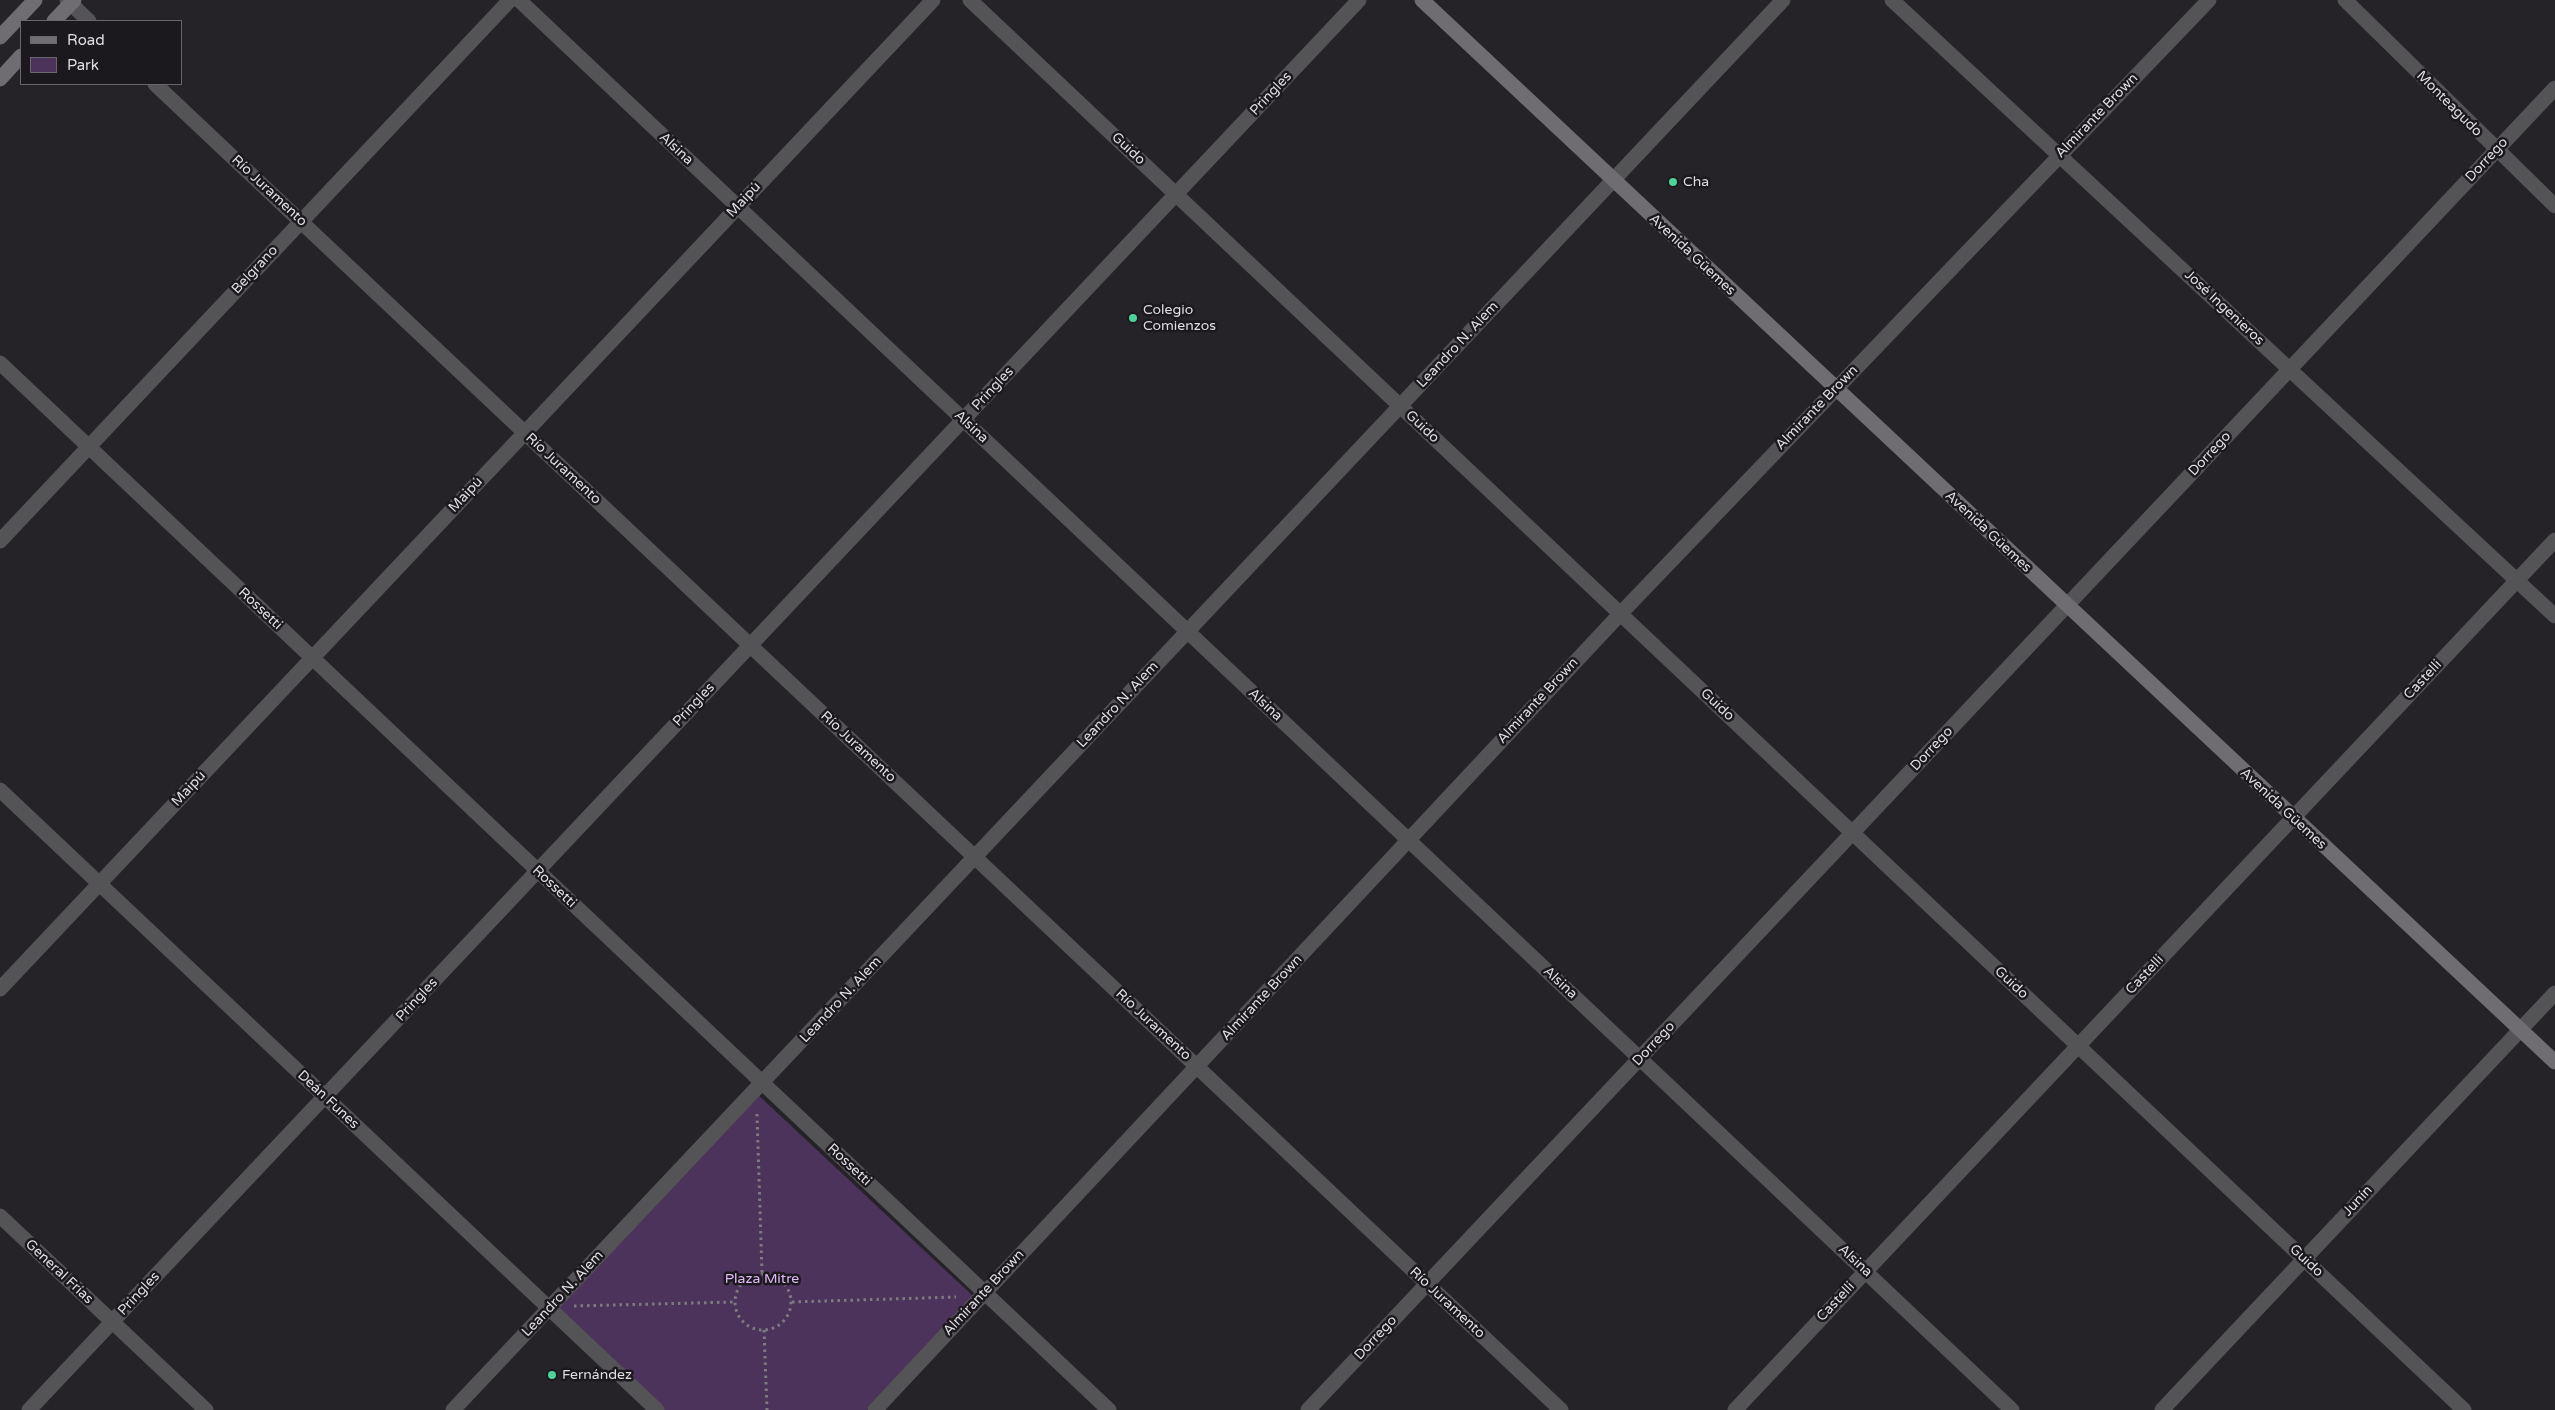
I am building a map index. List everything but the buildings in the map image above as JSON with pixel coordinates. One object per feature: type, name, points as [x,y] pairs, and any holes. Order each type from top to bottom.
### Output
[{"type":"main road","points":[[0,37],[34,0]]},
{"type":"main road","name":"Avenida Güemes","points":[[1422,0],[2066,606],[2555,1062]]},
{"type":"main road","points":[[55,20],[70,1]]},
{"type":"main road","points":[[0,79],[20,57]]},
{"type":"street","name":"Belgrano","points":[[0,541],[510,0]]},
{"type":"street","name":"Alsina","points":[[519,0],[2012,1410]]},
{"type":"street","name":"Maipú","points":[[0,989],[933,0]]},
{"type":"street","name":"Guido","points":[[970,0],[2464,1410]]},
{"type":"street","name":"Pringles","points":[[30,1410],[1359,0]]},
{"type":"street","name":"Leandro N. Alem","points":[[454,1410],[1783,0]]},
{"type":"street","name":"José Ingenieros","points":[[1892,0],[2555,616]]},
{"type":"street","name":"Almirante Brown","points":[[875,1410],[1620,614],[2209,0]]},
{"type":"street","name":"Monteagudo","points":[[2345,0],[2496,151],[2555,206]]},
{"type":"street","points":[[70,1],[88,20]]},
{"type":"street","name":"Río Juramento","points":[[156,85],[1561,1410]]},
{"type":"street","name":"Dorrego","points":[[1308,1410],[2555,88]]},
{"type":"street","name":"Rossetti","points":[[0,363],[1109,1410]]},
{"type":"street","name":"Castelli","points":[[1735,1410],[2555,540]]},
{"type":"street","name":"Deán Funes","points":[[0,790],[657,1410]]},
{"type":"street","name":"Junín","points":[[2162,1410],[2555,993]]},
{"type":"street","name":"General Frías","points":[[0,1216],[206,1410]]},
{"type":"path","points":[[757,1108],[762,1273]]},
{"type":"path","points":[[762,1273],[770,1274],[783,1281],[788,1287],[792,1302],[787,1318],[781,1324],[764,1330],[750,1327],[744,1322],[739,1316],[734,1302],[743,1282],[748,1277],[762,1273]]},
{"type":"path","points":[[792,1302],[958,1296]]},
{"type":"path","points":[[568,1306],[734,1302]]},
{"type":"path","points":[[764,1330],[767,1410]]},
{"type":"green space","name":"Plaza Mitre","points":[[756,1093],[974,1297],[867,1410],[663,1410],[555,1306]]},
{"type":"place","name":"Cha","points":[[1673,182]]},
{"type":"place","name":"Colegio Comienzos","points":[[1133,318]]},
{"type":"place","name":"Fernández","points":[[552,1375]]}]
